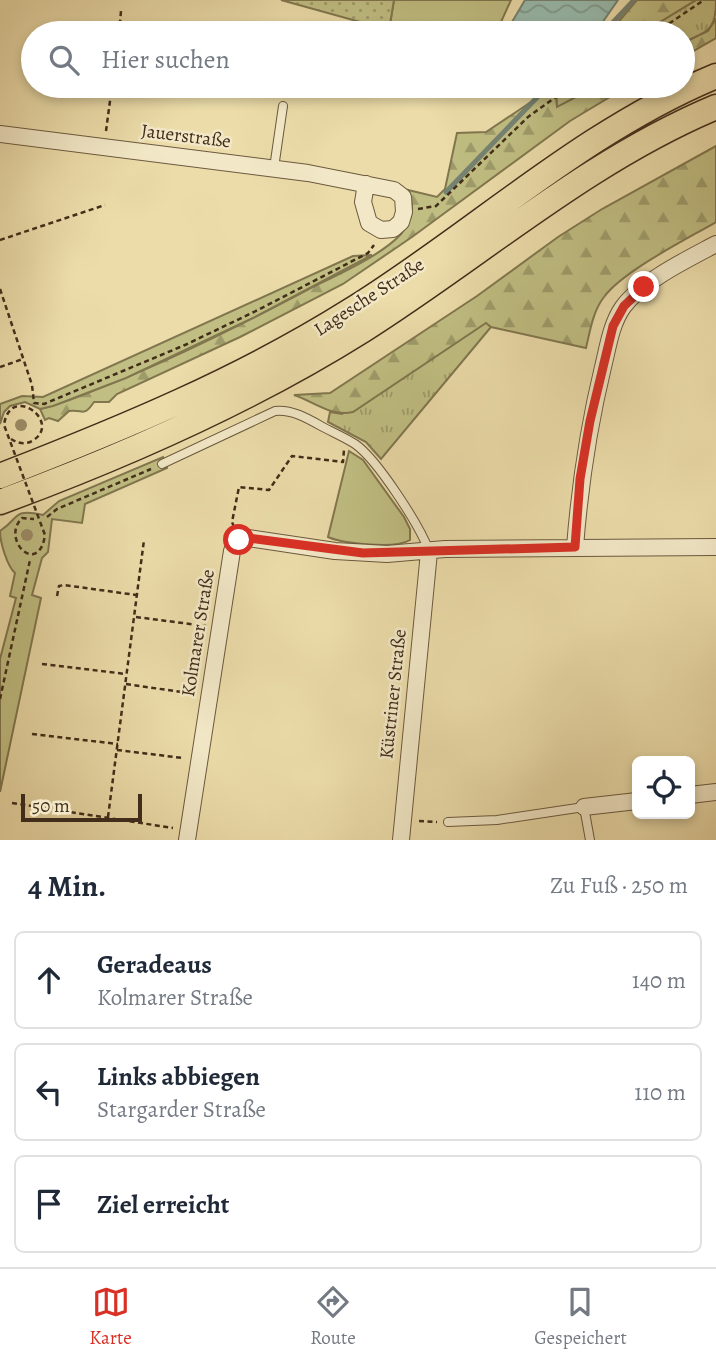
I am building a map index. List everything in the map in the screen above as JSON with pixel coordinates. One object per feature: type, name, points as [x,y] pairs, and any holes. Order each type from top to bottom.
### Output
[{"type":"main road","name":"Lagesche Straße","points":[[695,86],[716,76]]},
{"type":"main road","name":"Lagesche Straße","points":[[0,476],[154,414],[285,350],[383,289],[517,194],[635,116],[671,98]]},
{"type":"main road","name":"Lagesche Straße","points":[[0,502],[224,407],[296,370],[363,330],[522,220],[607,166],[716,107]]},
{"type":"street","name":"Jauerstraße","points":[[0,134],[274,168],[366,184],[394,190],[402,197],[404,212]]},
{"type":"street","points":[[366,184],[364,215],[369,223],[381,230],[393,229],[401,222],[404,212]]},
{"type":"street","points":[[575,547],[580,479],[590,421],[613,326],[624,306],[644,287],[716,244]]},
{"type":"street","points":[[239,540],[248,538],[363,553],[429,552],[445,549],[716,547]]},
{"type":"street","name":"Kolmarer Straße","points":[[188,835],[232,551],[239,540]]},
{"type":"street","name":"Küstriner Straße","points":[[401,840],[429,552]]},
{"type":"street","points":[[695,794],[716,792]]},
{"type":"street","points":[[584,807],[632,802]]},
{"type":"lane","points":[[274,168],[283,106]]},
{"type":"lane","points":[[162,464],[275,411],[289,412],[355,444],[371,459],[415,522],[429,552]]},
{"type":"lane","points":[[448,822],[497,820],[584,807],[590,840]]},
{"type":"path","points":[[673,21],[704,0]]},
{"type":"path","points":[[120,21],[121,10]]},
{"type":"path","points":[[104,148],[110,98]]},
{"type":"path","points":[[404,212],[436,206],[528,117],[554,98]]},
{"type":"path","points":[[0,240],[105,205]]},
{"type":"path","points":[[0,289],[32,385],[34,403],[44,404],[186,345],[368,253],[378,241],[381,230]]},
{"type":"path","points":[[0,367],[23,359]]},
{"type":"path","points":[[11,439],[27,443],[37,437],[41,420],[31,408],[23,406],[8,412],[4,425],[46,535],[44,543],[37,551],[25,554],[15,550]]},
{"type":"path","points":[[239,540],[232,522],[239,487],[269,490],[292,456],[343,463],[346,440]]},
{"type":"path","points":[[47,517],[57,509],[162,464]]},
{"type":"path","points":[[11,527],[22,518],[34,519]]},
{"type":"path","points":[[108,817],[144,540]]},
{"type":"path","points":[[0,699],[30,560]]},
{"type":"path","points":[[57,596],[60,586],[64,585],[137,595]]},
{"type":"path","points":[[134,617],[219,628]]},
{"type":"path","points":[[42,664],[127,674]]},
{"type":"path","points":[[126,684],[209,696]]},
{"type":"path","points":[[32,734],[118,744]]},
{"type":"path","points":[[117,750],[199,760]]},
{"type":"path","points":[[12,803],[108,817],[188,835]]},
{"type":"path","points":[[402,820],[448,822]]},
{"type":"green space","points":[[281,0],[394,0],[390,21],[357,21]]},
{"type":"green space","points":[[394,0],[511,0],[501,21],[390,21]]},
{"type":"green space","points":[[637,0],[696,0],[662,21],[619,21]]},
{"type":"green space","points":[[696,0],[716,0],[712,24],[705,32],[695,37],[695,21],[662,21]]},
{"type":"green space","points":[[716,19],[716,38],[695,50],[695,37],[708,31]]},
{"type":"green space","points":[[537,98],[556,98],[557,107],[574,98],[608,98],[570,121],[343,284],[240,337],[117,394],[109,402],[94,402],[85,411],[69,411],[58,421],[49,418],[45,420],[40,409],[84,395],[186,351],[370,258],[401,234],[408,224],[412,202],[408,190],[437,197],[445,189],[457,133],[486,132]]},
{"type":"green space","points":[[557,98],[575,98],[557,108]]},
{"type":"green space","points":[[716,146],[716,222],[656,256],[613,287],[597,308],[586,348],[491,327],[486,323],[353,412],[330,411],[294,395],[330,393],[477,296],[558,237],[602,209]]},
{"type":"green space","points":[[372,255],[255,317],[126,378],[53,406],[40,409],[25,402],[10,406],[4,412],[0,424],[0,404],[22,396],[43,397],[353,256]]},
{"type":"green space","points":[[486,322],[491,327],[381,459],[366,442],[328,422],[330,412],[342,414]]},
{"type":"green space","points":[[349,451],[363,460],[404,517],[410,529],[410,540],[394,544],[370,544],[328,537]]},
{"type":"green space","points":[[163,457],[167,468],[85,504],[82,523],[52,519],[48,552],[42,558],[32,595],[41,598],[0,792],[0,659],[16,598],[10,596],[15,573],[4,554],[0,531],[21,514],[43,515],[59,501]]},
{"type":"water","points":[[525,0],[618,0],[603,21],[513,21]]},
{"type":"waterway","points":[[614,21],[634,0]]},
{"type":"waterway","points":[[446,192],[536,98]]},
{"type":"route","points":[[239,540],[248,538],[335,551],[387,554],[445,549],[575,547],[580,479],[590,421],[613,326],[624,306],[644,287]]}]
